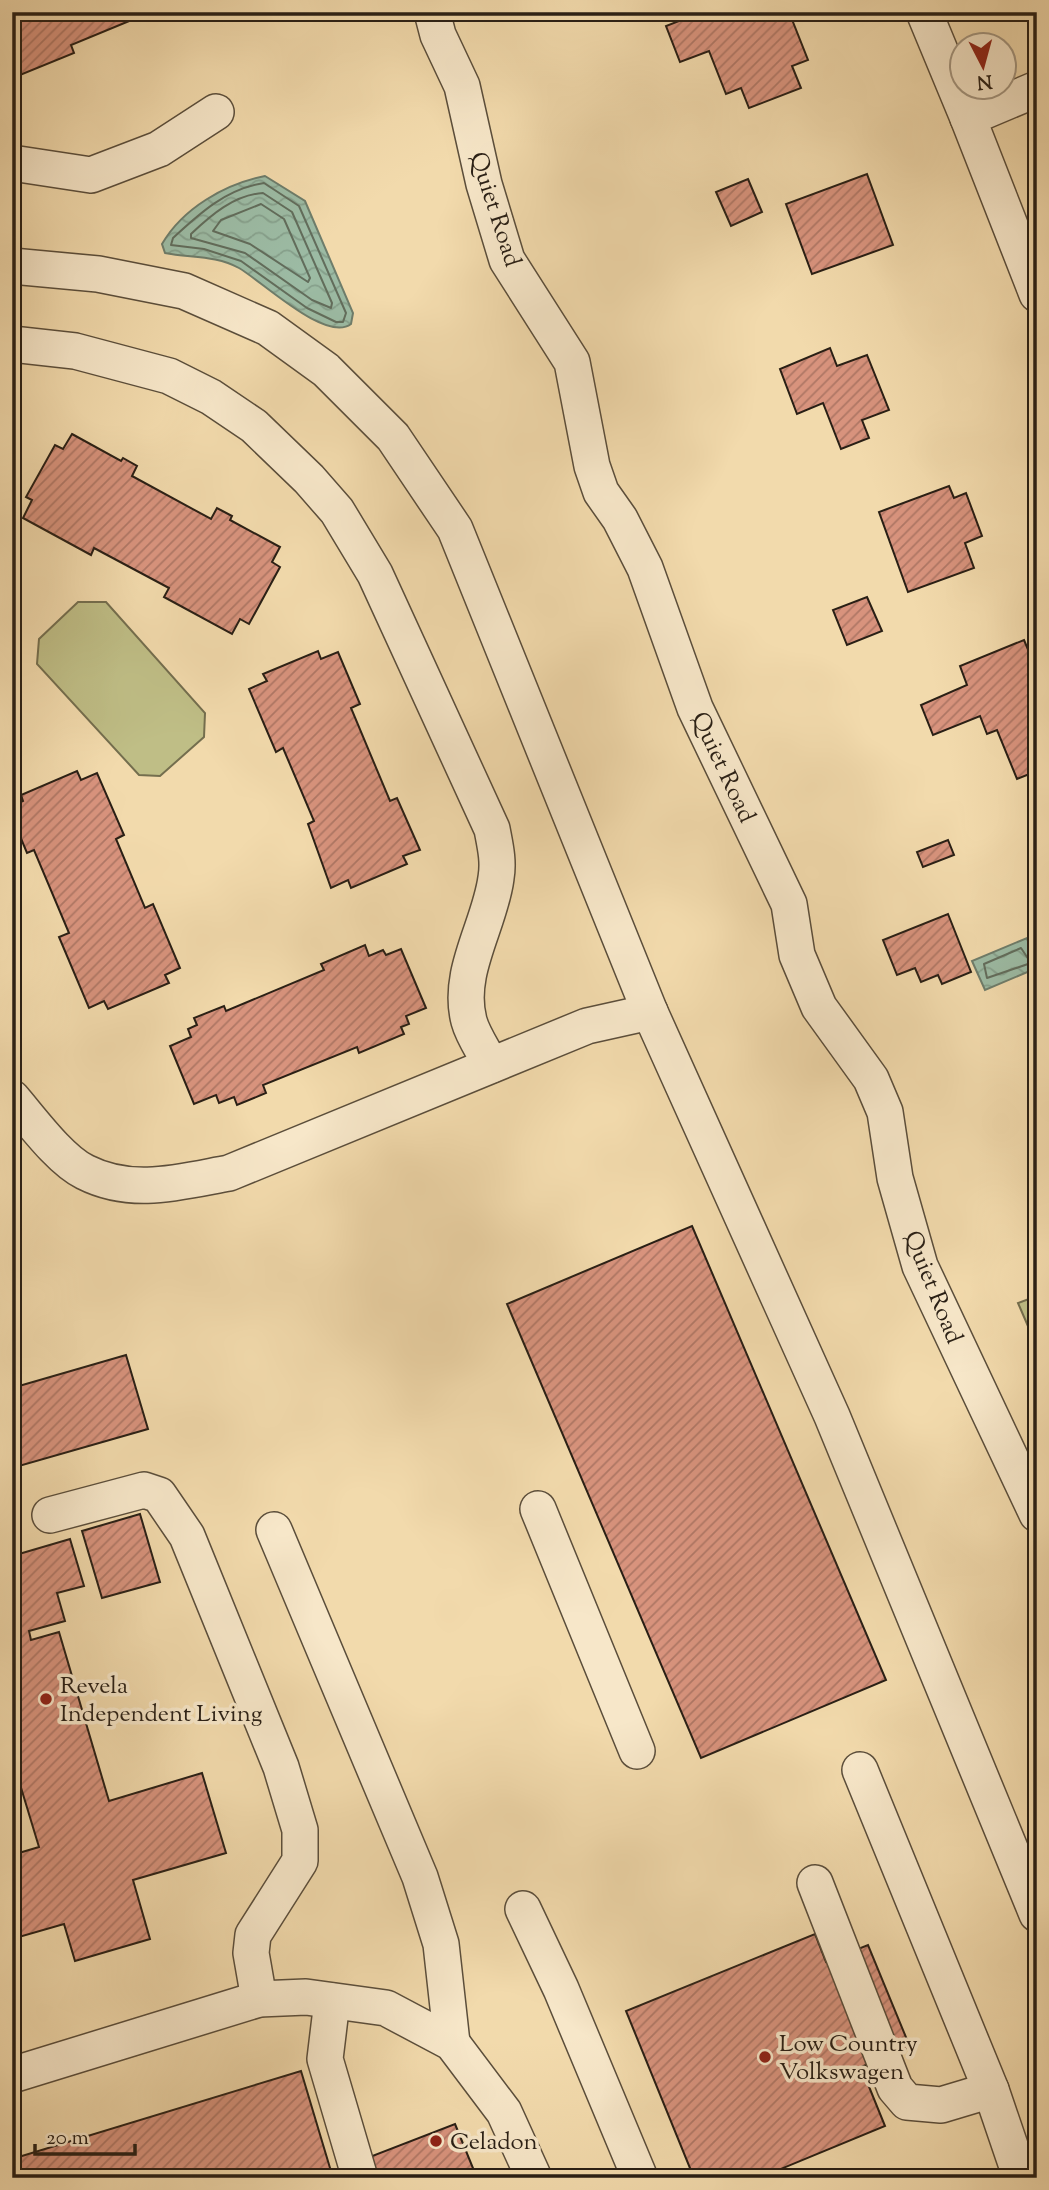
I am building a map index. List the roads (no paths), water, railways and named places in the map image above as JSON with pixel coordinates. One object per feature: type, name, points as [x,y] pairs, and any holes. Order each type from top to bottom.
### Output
[{"type":"street","name":"Quiet Road","points":[[432,12],[438,36],[463,86],[484,184],[508,260],[572,362],[592,466],[601,492],[620,519],[645,568],[695,709],[789,904],[797,955],[819,1007],[871,1079],[885,1112],[895,1178],[920,1266],[1037,1514]]},
{"type":"street","points":[[924,12],[1037,294]]},
{"type":"street","points":[[968,118],[1037,89]]},
{"type":"street","points":[[12,163],[91,175],[159,149],[216,112]]},
{"type":"street","points":[[12,266],[98,274],[184,291],[268,328],[326,370],[393,437],[455,529],[650,1012],[832,1416],[1037,1914]]},
{"type":"street","points":[[12,344],[75,351],[169,376],[211,397],[254,426],[337,511],[375,574],[492,829],[497,852],[496,878],[470,969],[466,995],[469,1022],[491,1065]]},
{"type":"street","points":[[12,1098],[83,1172],[130,1187],[168,1184],[229,1172],[587,1026],[650,1012]]},
{"type":"street","points":[[50,1515],[144,1490],[159,1495],[187,1536],[281,1767],[300,1830],[300,1861],[253,1936],[251,1953],[260,1999]]},
{"type":"street","points":[[538,1509],[637,1751]]},
{"type":"street","points":[[274,1530],[420,1877],[441,1944],[452,2043]]},
{"type":"street","points":[[860,1770],[991,2090],[1021,2178]]},
{"type":"street","points":[[815,1883],[895,2088],[907,2102],[941,2105],[991,2090]]},
{"type":"street","points":[[523,1909],[561,1989],[640,2178]]},
{"type":"street","points":[[12,2075],[260,1999],[306,1997],[386,2008],[452,2043],[504,2112],[534,2178]]},
{"type":"street","points":[[332,2001],[324,2059],[360,2178]]},
{"type":"water","points":[[265,176],[305,201],[353,313],[351,324],[340,328],[311,318],[230,264],[165,253],[162,244],[181,219],[193,209],[235,185]]},
{"type":"water","points":[[1027,938],[1037,968],[985,990],[972,961]]},
{"type":"place","name":"Revela Independent Living","points":[[46,1699]]},
{"type":"place","name":"Low Country Volkswagen","points":[[765,2057]]},
{"type":"place","name":"Celadon","points":[[436,2141]]}]
